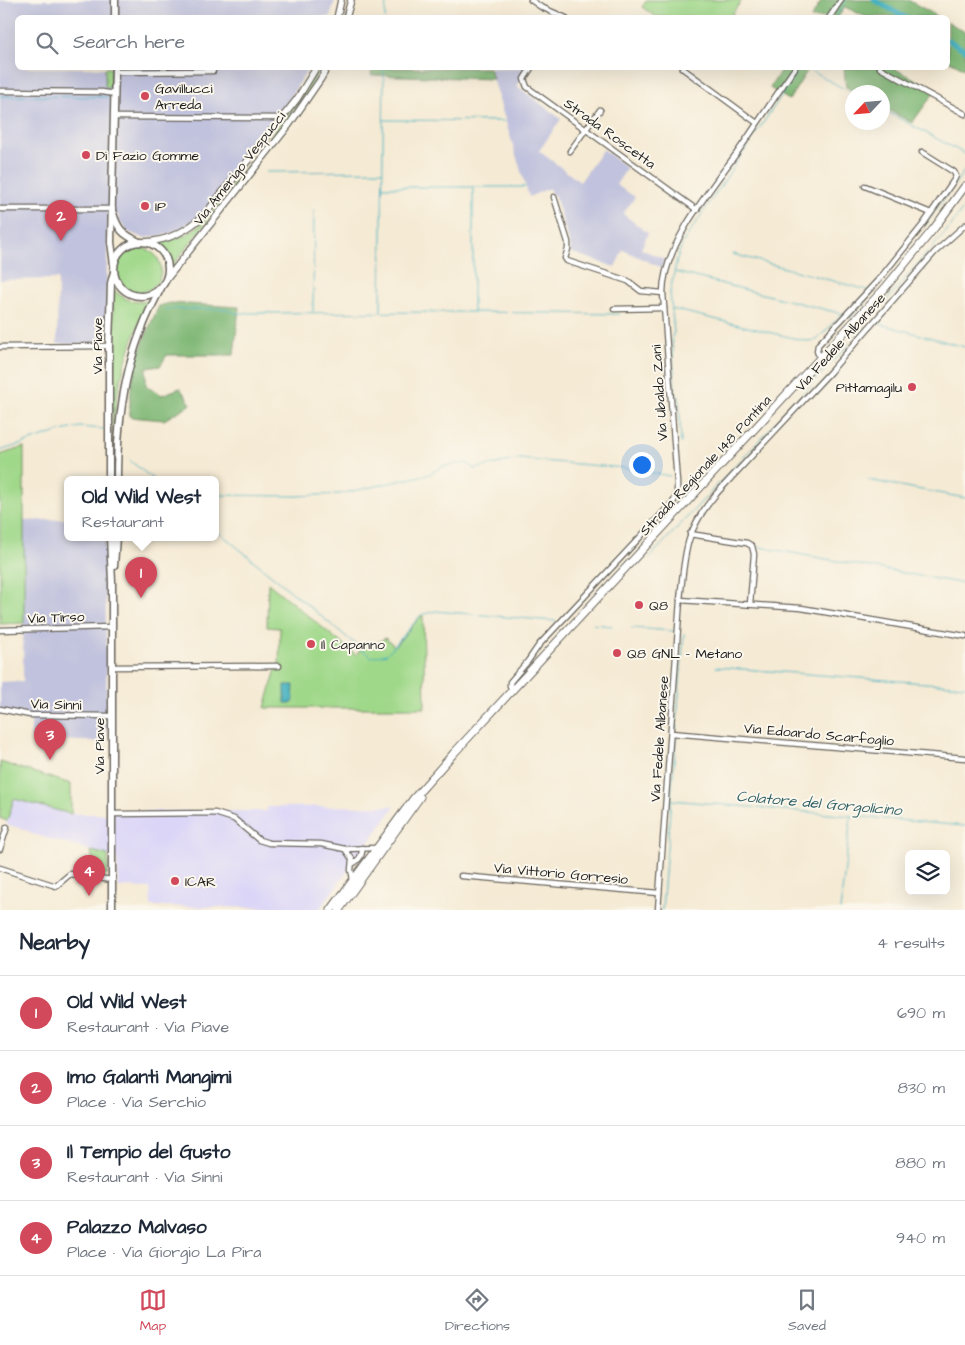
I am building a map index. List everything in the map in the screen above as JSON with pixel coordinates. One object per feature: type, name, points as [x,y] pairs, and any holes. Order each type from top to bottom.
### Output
[{"type":"main road","points":[[115,0],[115,15]]},
{"type":"main road","name":"Via Piave","points":[[109,476],[110,283],[114,269],[111,242],[115,70]]},
{"type":"main road","name":"Strada Regionale 148 Pontina","points":[[331,910],[414,798],[885,288],[936,227],[965,186]]},
{"type":"main road","name":"Via Piave","points":[[113,209],[119,228],[124,233],[142,242]]},
{"type":"main road","points":[[117,476],[118,432],[127,373],[142,325],[166,280],[167,263],[159,249],[142,242],[125,247],[120,252],[114,269],[116,281],[121,288],[137,296],[146,296],[161,288]]},
{"type":"main road","name":"Via Piave","points":[[110,541],[112,582],[112,910]]},
{"type":"main road","name":"Via Piave","points":[[112,582],[116,541]]},
{"type":"main road","name":"Strada Regionale 148 Pontina","points":[[339,910],[454,753]]},
{"type":"street","points":[[338,15],[341,0]]},
{"type":"street","points":[[347,15],[351,0]]},
{"type":"street","points":[[531,0],[554,15]]},
{"type":"street","points":[[831,15],[841,0]]},
{"type":"street","points":[[115,70],[213,71]]},
{"type":"street","name":"Via Amerigo Vespucci","points":[[142,242],[161,240],[174,236],[198,221],[214,205],[297,99],[315,70]]},
{"type":"street","name":"Via Amerigo Vespucci","points":[[166,280],[289,125],[326,70]]},
{"type":"street","name":"Strada Roscetta","points":[[530,70],[524,79],[527,87],[697,210]]},
{"type":"street","points":[[685,70],[757,123]]},
{"type":"street","name":"Via Ubaldo Zani","points":[[512,690],[510,682],[528,661],[539,644],[668,508],[675,498],[677,486],[663,292],[665,272],[669,259],[697,210],[794,70]]},
{"type":"street","points":[[884,70],[965,114]]},
{"type":"street","points":[[0,91],[102,92],[115,94]]},
{"type":"street","points":[[570,151],[600,110]]},
{"type":"street","points":[[115,117],[282,118]]},
{"type":"street","points":[[820,359],[817,351],[818,345],[922,226],[954,182],[956,176],[952,171],[922,152]]},
{"type":"street","points":[[865,186],[931,213]]},
{"type":"street","points":[[554,197],[568,242],[566,261],[628,281],[641,290],[663,292]]},
{"type":"street","points":[[0,209],[113,209]]},
{"type":"street","name":"Via Fedele Albanese","points":[[658,910],[680,600],[686,548],[690,534],[698,517],[716,494],[944,244],[965,225]]},
{"type":"street","points":[[614,309],[664,308]]},
{"type":"street","points":[[0,347],[109,346]]},
{"type":"street","points":[[690,534],[747,543],[752,546],[754,554],[750,604]]},
{"type":"street","points":[[680,600],[802,608],[965,636]]},
{"type":"street","name":"Via Tirso","points":[[0,630],[112,626]]},
{"type":"street","points":[[112,667],[279,666]]},
{"type":"street","name":"Via Sinni","points":[[0,709],[30,716],[112,716]]},
{"type":"street","name":"Via Edoardo Scarfoglio","points":[[671,733],[965,758]]},
{"type":"street","points":[[112,814],[215,813],[236,820],[259,840],[266,843],[321,844],[345,849],[376,848]]},
{"type":"street","points":[[0,849],[6,827]]},
{"type":"street","points":[[352,864],[360,857],[362,848]]},
{"type":"street","points":[[345,849],[352,859],[351,870],[353,878]]},
{"type":"street","points":[[0,868],[56,886],[70,874],[112,880]]},
{"type":"street","name":"Via Vittorio Gorresio","points":[[461,876],[659,893]]},
{"type":"shaded area","points":[[0,0],[335,0],[331,15],[15,15],[15,70],[308,70],[274,122],[198,218],[169,234],[143,238],[128,232],[120,222],[118,215],[108,215],[105,344],[57,344],[58,279],[0,280]]},
{"type":"shaded area","points":[[490,70],[528,70],[517,86],[561,119],[539,151],[580,182],[603,149],[627,168],[616,185],[635,197],[623,214],[648,233],[641,249],[664,259],[662,268],[623,250],[615,267],[570,252],[571,248],[555,195],[552,195],[549,188],[529,197]]},
{"type":"shaded area","points":[[64,519],[64,541],[105,541],[107,742],[31,739],[31,720],[0,713],[0,682],[23,681],[24,521]]},
{"type":"shaded area","points":[[14,799],[71,814],[108,814],[116,811],[267,811],[267,807],[395,806],[319,910],[283,910],[280,908],[151,906],[150,888],[118,887],[117,858],[29,833],[29,831],[6,824]]},
{"type":"green space","points":[[647,0],[742,0],[731,15],[653,15],[642,7]]},
{"type":"green space","points":[[822,0],[908,0],[935,15],[862,15],[845,7],[839,15],[813,15]]},
{"type":"green space","points":[[950,23],[965,32],[965,69],[950,61]]},
{"type":"green space","points":[[105,70],[111,70],[111,88],[105,87]]},
{"type":"green space","points":[[317,70],[319,70],[310,88],[284,124],[172,266],[168,253],[159,244],[186,235],[201,224],[295,105]]},
{"type":"green space","points":[[372,70],[490,70],[493,79],[371,75]]},
{"type":"green space","points":[[781,70],[808,70],[789,100],[770,88]]},
{"type":"green space","points":[[844,70],[897,70],[936,90],[912,123],[890,111],[890,85],[846,85]]},
{"type":"green space","points":[[139,248],[151,252],[157,258],[161,270],[157,282],[151,288],[139,292],[127,288],[121,282],[117,270],[121,258],[127,252]]},
{"type":"green space","points":[[113,289],[121,296],[130,300],[139,302],[149,301],[128,354],[117,396],[114,419],[112,476]]},
{"type":"green space","points":[[170,303],[239,307],[234,355],[167,355],[160,366],[146,368],[146,386],[162,395],[180,388],[191,404],[164,420],[130,417],[131,388],[137,360],[159,306]]},
{"type":"green space","points":[[24,447],[24,623],[0,624],[0,455]]},
{"type":"green space","name":"Il Capanno","points":[[268,583],[356,655],[367,642],[377,643],[385,638],[395,646],[423,616],[425,708],[265,708],[276,669],[279,669],[280,628],[267,627]]},
{"type":"green space","points":[[0,762],[71,784],[71,814],[14,799],[7,821],[0,818]]},
{"type":"green space","points":[[91,851],[108,855],[108,875],[90,871],[93,863]]},
{"type":"water","points":[[285,685],[294,685],[293,703],[285,703]]},
{"type":"waterway","points":[[385,15],[386,0]]},
{"type":"waterway","points":[[837,15],[847,0]]},
{"type":"waterway","points":[[874,0],[901,15]]},
{"type":"waterway","points":[[950,41],[965,50]]},
{"type":"waterway","points":[[381,312],[384,70]]},
{"type":"waterway","points":[[681,443],[679,397],[675,392],[672,337],[674,332],[670,292],[677,259],[683,242],[799,70]]},
{"type":"waterway","points":[[810,70],[845,89]]},
{"type":"waterway","points":[[0,96],[108,97]]},
{"type":"waterway","points":[[890,113],[965,154]]},
{"type":"waterway","points":[[384,120],[503,121]]},
{"type":"waterway","points":[[925,225],[965,170]]},
{"type":"waterway","points":[[266,172],[382,171]]},
{"type":"waterway","points":[[383,187],[525,187]]},
{"type":"waterway","points":[[473,188],[473,311]]},
{"type":"waterway","points":[[856,336],[949,228],[965,206]]},
{"type":"waterway","points":[[313,311],[314,210]]},
{"type":"waterway","points":[[733,254],[867,290]]},
{"type":"waterway","points":[[675,272],[843,314]]},
{"type":"waterway","points":[[847,315],[852,317],[882,279]]},
{"type":"waterway","points":[[165,309],[225,309],[236,313],[473,312],[619,314]]},
{"type":"waterway","points":[[672,309],[806,341],[817,340],[841,315]]},
{"type":"waterway","points":[[877,321],[880,324],[965,347]]},
{"type":"waterway","points":[[830,364],[850,343]]},
{"type":"waterway","points":[[649,558],[825,370]]},
{"type":"waterway","points":[[0,451],[61,431],[80,427],[104,429]]},
{"type":"waterway","points":[[128,459],[149,476]]},
{"type":"waterway","points":[[219,495],[296,496],[340,494],[430,474],[443,466],[467,463],[474,469],[519,459],[624,468],[670,476]]},
{"type":"waterway","points":[[868,480],[965,498]]},
{"type":"waterway","points":[[219,532],[371,657],[387,654],[421,615],[435,611],[555,621]]},
{"type":"waterway","points":[[759,547],[965,584]]},
{"type":"waterway","points":[[593,624],[612,626]]},
{"type":"waterway","points":[[632,628],[673,631]]},
{"type":"waterway","points":[[676,730],[684,634]]},
{"type":"waterway","points":[[716,667],[965,686]]},
{"type":"waterway","points":[[662,910],[676,736]]},
{"type":"waterway","name":"Colatore del Gorgolicino","points":[[671,800],[965,826]]},
{"type":"waterway","points":[[840,910],[851,816]]},
{"type":"place","name":"Gavillucci Arreda","points":[[145,96]]},
{"type":"place","name":"Di Fazio Gomme","points":[[86,155]]},
{"type":"place","name":"IP","points":[[145,206]]},
{"type":"place","name":"Imo Galanti Mangimi","points":[[61,241]]},
{"type":"place","name":"Pittamagilu","points":[[912,387]]},
{"type":"place","name":"Old Wild West","points":[[141,598]]},
{"type":"place","name":"Q8","points":[[639,605]]},
{"type":"place","name":"Il Capanno","points":[[311,644]]},
{"type":"place","name":"Q8 GNL - Metano","points":[[617,653]]},
{"type":"place","name":"Il Tempio del Gusto","points":[[50,760]]},
{"type":"place","name":"ICAR","points":[[175,881]]},
{"type":"place","name":"Palazzo Malvaso","points":[[89,896]]}]
